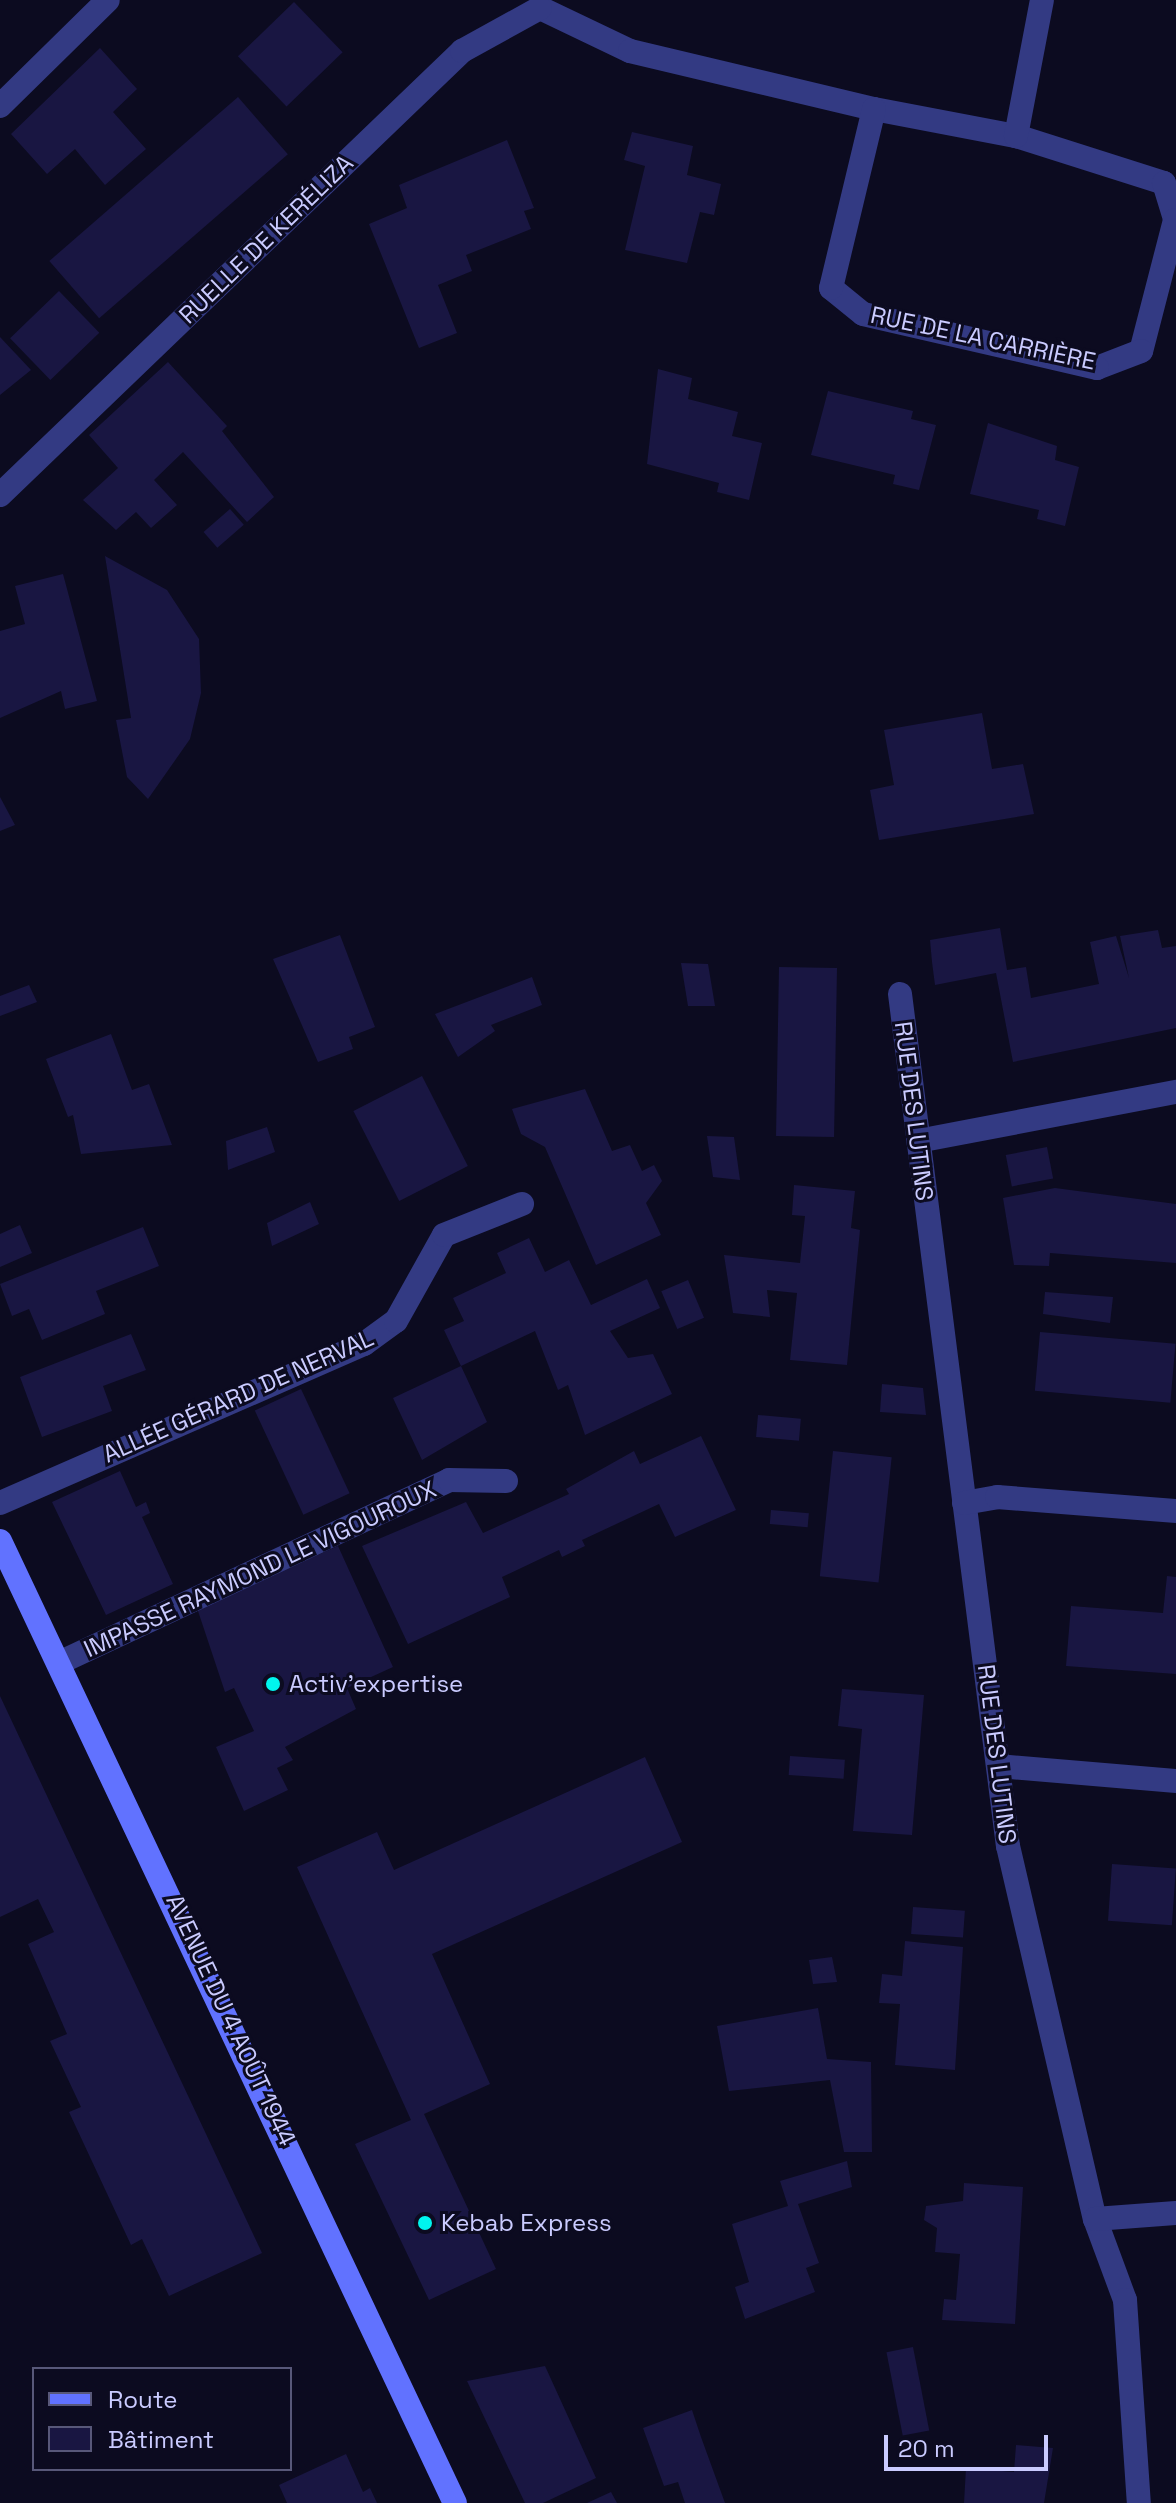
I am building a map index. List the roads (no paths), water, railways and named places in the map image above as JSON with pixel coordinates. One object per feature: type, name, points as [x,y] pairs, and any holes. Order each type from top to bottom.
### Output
[{"type":"street","points":[[0,106],[108,0]]},
{"type":"street","points":[[1016,136],[1042,0]]},
{"type":"street","name":"RUE DE LA CARRIÈRE","points":[[540,4],[630,51],[874,109],[1016,136],[1164,183],[1175,220],[1141,351],[1097,368],[863,314],[831,288],[874,109]]},
{"type":"street","name":"RUELLE DE KERÉLIZA","points":[[0,495],[462,51],[540,4]]},
{"type":"street","name":"RUE DES LUTINS","points":[[900,994],[1008,1846],[1095,2219],[1125,2300],[1139,2503]]},
{"type":"street","points":[[918,1141],[1176,1092]]},
{"type":"street","name":"ALLÉE GÉRARD DE NERVAL","points":[[0,1503],[364,1344],[396,1321],[444,1235],[522,1204]]},
{"type":"street","name":"IMPASSE RAYMOND LE VIGOUROUX","points":[[63,1661],[449,1480],[506,1481]]},
{"type":"street","points":[[964,1503],[997,1497],[1176,1511]]},
{"type":"street","name":"AVENUE DU 4 AOÛT 1944","points":[[0,1541],[63,1661],[455,2503]]},
{"type":"street","points":[[998,1766],[1176,1781]]},
{"type":"street","points":[[1095,2219],[1176,2213]]},
{"type":"place","name":"Activ'expertise","points":[[273,1684]]},
{"type":"place","name":"Kebab Express","points":[[425,2223]]}]
